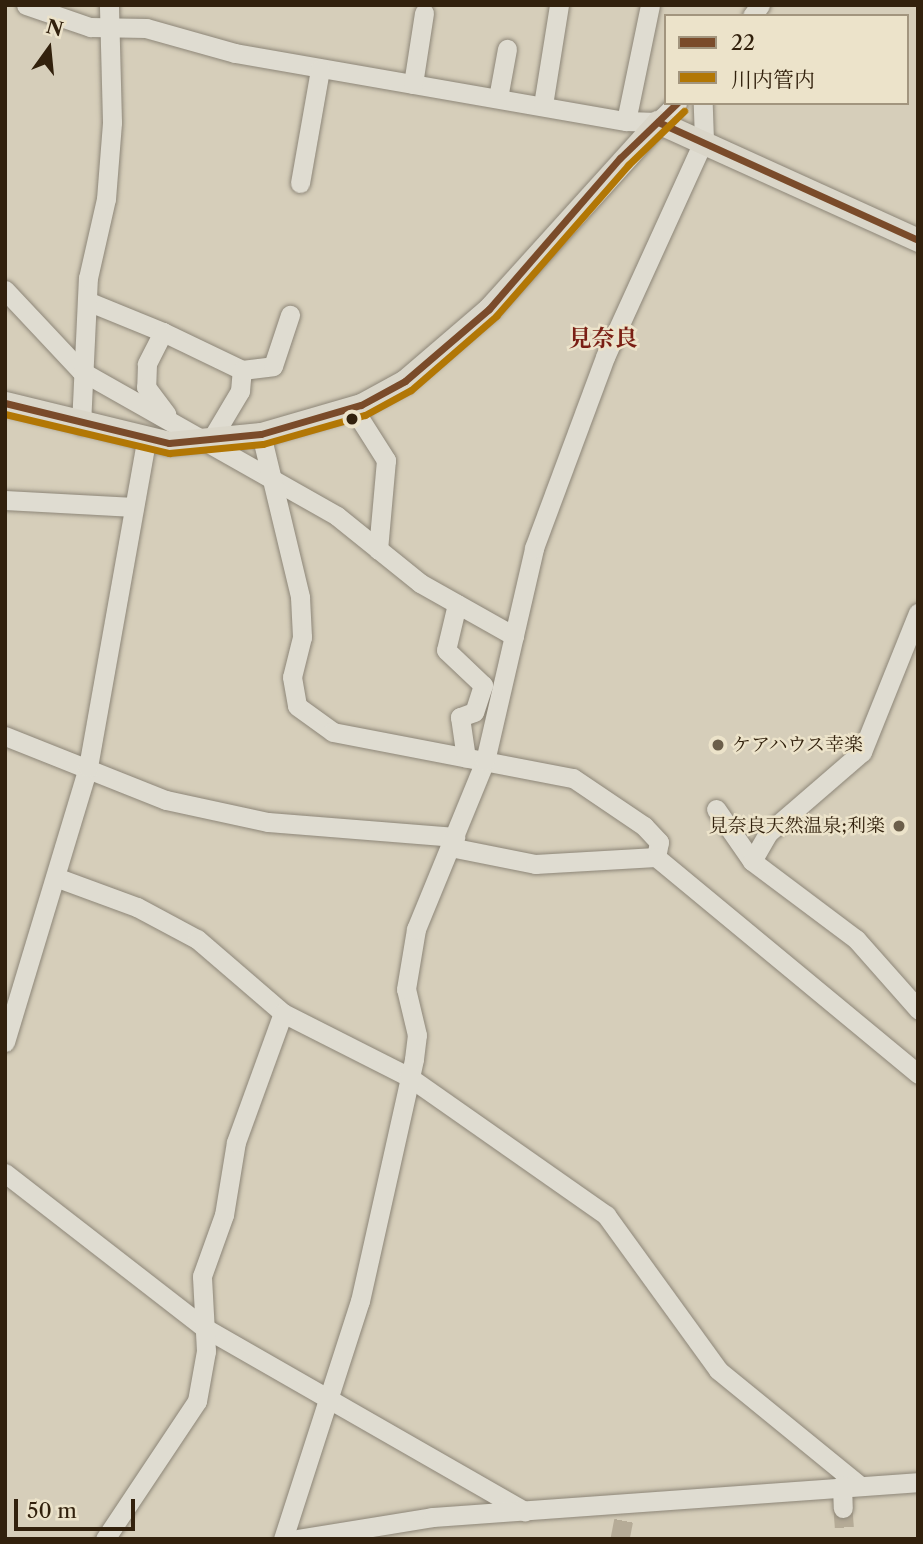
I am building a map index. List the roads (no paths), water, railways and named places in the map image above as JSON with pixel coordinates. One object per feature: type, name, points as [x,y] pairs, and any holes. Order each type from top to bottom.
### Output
[{"type":"main road","points":[[5,403],[146,440],[209,443],[261,434],[353,408],[405,381],[489,309],[658,122],[704,140],[918,240]]},
{"type":"street","points":[[26,5],[90,27],[146,28],[320,69],[626,121],[658,122],[675,105]]},
{"type":"street","points":[[81,425],[81,371],[87,301],[106,199],[115,76],[109,5]]},
{"type":"street","points":[[543,105],[559,5]]},
{"type":"street","points":[[626,121],[650,5]]},
{"type":"street","points":[[414,84],[424,13]]},
{"type":"street","points":[[498,98],[506,49]]},
{"type":"street","points":[[300,183],[320,69]]},
{"type":"street","points":[[283,1539],[330,1401],[360,1301],[409,1077],[417,1035],[406,989],[409,962],[452,842],[514,636],[534,548],[605,358],[704,140],[703,105]]},
{"type":"street","points":[[5,290],[81,371],[170,419],[275,486],[337,516],[378,550],[457,604],[514,636]]},
{"type":"street","points":[[87,301],[163,332],[242,370],[273,366],[290,315]]},
{"type":"street","points":[[163,332],[148,363],[146,387],[170,419]]},
{"type":"street","points":[[209,443],[240,390],[242,370]]},
{"type":"street","points":[[353,408],[386,460],[378,550]]},
{"type":"street","points":[[261,434],[300,597],[302,637],[292,677],[297,706],[333,732],[593,786],[659,842],[656,857]]},
{"type":"street","points":[[5,1042],[58,878],[88,767],[146,440]]},
{"type":"street","points":[[5,500],[134,507]]},
{"type":"street","points":[[457,604],[446,650],[483,685],[474,712],[460,717],[476,760]]},
{"type":"street","points":[[752,861],[768,833],[862,752],[918,613]]},
{"type":"street","points":[[5,736],[88,767],[154,796],[268,822],[452,842],[535,864],[656,857],[918,1073]]},
{"type":"street","points":[[716,809],[752,861],[856,939],[918,1009]]},
{"type":"street","points":[[58,878],[137,907],[197,939],[283,1013],[409,1077],[606,1215],[718,1370],[850,1485]]},
{"type":"street","points":[[105,1539],[193,1411],[204,1376],[202,1276],[224,1215],[236,1142],[283,1013]]},
{"type":"street","points":[[5,1173],[205,1328],[526,1512]]},
{"type":"street","points":[[298,1539],[432,1517],[526,1512],[628,1511],[850,1485],[918,1482]]},
{"type":"street","points":[[843,1508],[850,1485]]},
{"type":"tunnel","points":[[843,1508],[845,1539]]},
{"type":"tunnel","points":[[620,1539],[624,1518]]},
{"type":"place","name":"ケアハウス幸楽","points":[[718,745]]},
{"type":"place","name":"見奈良天然温泉;利楽","points":[[899,826]]},
{"type":"district","name":"見奈良","points":[[603,338]]}]
